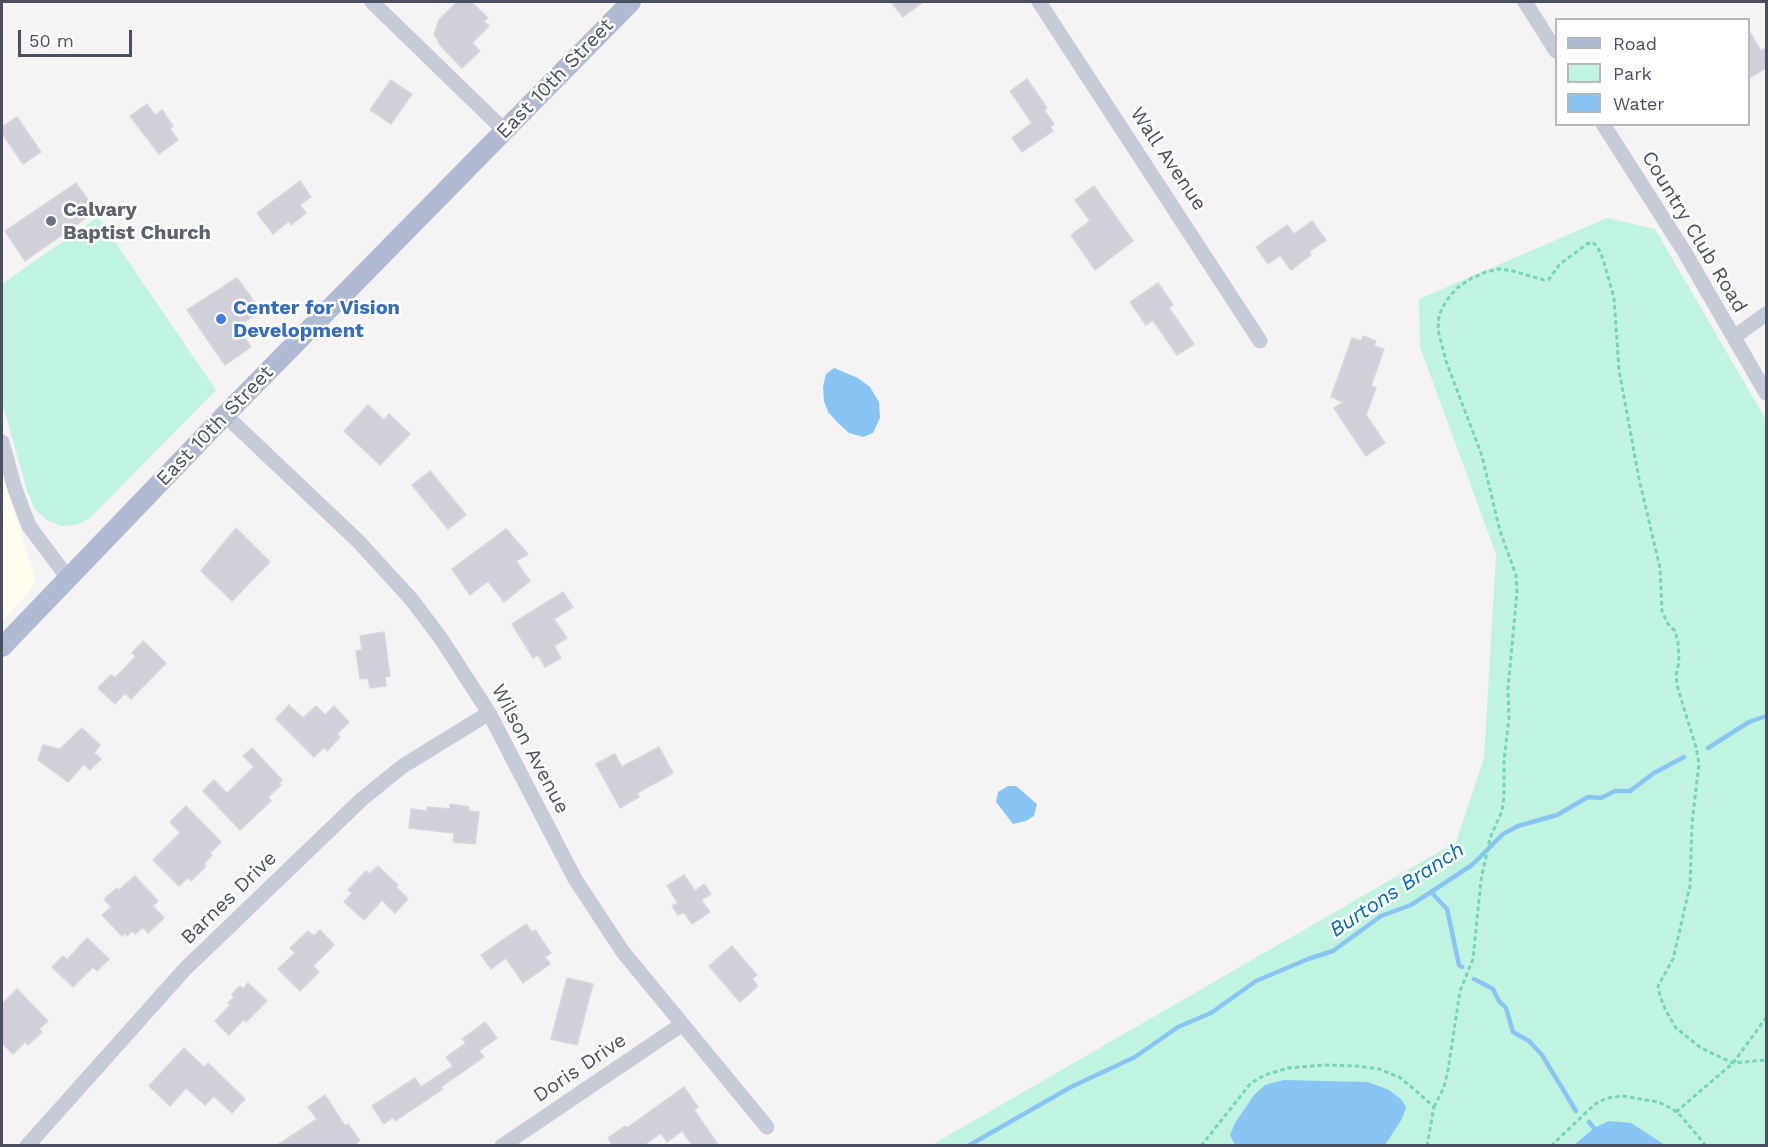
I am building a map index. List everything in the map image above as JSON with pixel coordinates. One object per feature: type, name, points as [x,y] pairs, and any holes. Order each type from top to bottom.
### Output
[{"type":"main road","name":"East 10th Street","points":[[2,647],[225,415],[631,2]]},
{"type":"street","points":[[372,2],[505,131]]},
{"type":"street","name":"Wall Avenue","points":[[1039,2],[1260,341]]},
{"type":"street","points":[[1525,2],[1555,48]]},
{"type":"street","name":"Country Club Road","points":[[1604,126],[1683,251],[1767,393]]},
{"type":"street","points":[[1734,337],[1767,314]]},
{"type":"street","name":"Wilson Avenue","points":[[225,415],[359,542],[404,592],[442,640],[489,713],[574,879],[623,952],[767,1127]]},
{"type":"street","points":[[2,442],[15,489],[29,525],[68,578]]},
{"type":"street","name":"Barnes Drive","points":[[27,1146],[185,969],[362,799],[403,766],[489,713]]},
{"type":"street","name":"Doris Drive","points":[[502,1146],[681,1025]]},
{"type":"path","points":[[1427,1146],[1434,1107],[1444,1087],[1448,1070],[1460,991],[1473,959],[1481,880],[1490,838],[1502,811],[1504,760],[1509,718],[1508,688],[1517,592],[1516,575],[1500,531],[1482,456],[1446,362],[1438,330],[1439,315],[1451,294],[1472,278],[1499,269],[1544,280],[1549,279],[1560,264],[1592,242],[1597,246],[1603,259],[1612,290],[1619,370],[1639,479],[1660,568],[1662,611],[1664,618],[1675,631],[1678,642],[1679,661],[1676,676],[1678,689],[1699,764],[1692,823],[1690,886],[1673,959],[1658,986],[1665,1009],[1676,1028],[1701,1048],[1733,1063],[1767,1060]]},
{"type":"path","points":[[1676,1112],[1733,1063],[1767,1018]]},
{"type":"path","points":[[1201,1146],[1251,1083],[1265,1075],[1288,1068],[1325,1065],[1379,1069],[1399,1077],[1434,1107]]},
{"type":"path","points":[[1551,1146],[1587,1110],[1607,1098],[1622,1096],[1658,1102],[1676,1112],[1706,1146]]},
{"type":"shaded area","points":[[2,472],[35,579],[27,594],[2,622]]},
{"type":"green space","points":[[98,217],[216,390],[89,519],[76,525],[61,526],[47,520],[35,509],[27,491],[2,402],[2,284]]},
{"type":"green space","points":[[1607,218],[1655,229],[1766,420],[1766,1145],[930,1146],[1456,842],[1484,758],[1496,554],[1420,347],[1419,299]]},
{"type":"water","points":[[834,368],[858,378],[870,387],[879,402],[880,418],[873,433],[863,437],[849,433],[828,412],[823,387],[826,374]]},
{"type":"water","points":[[1008,786],[1016,786],[1037,804],[1034,816],[1026,821],[1013,824],[996,802],[998,792]]},
{"type":"water","points":[[1284,1080],[1368,1082],[1389,1090],[1401,1099],[1406,1107],[1402,1119],[1385,1145],[1235,1145],[1230,1135],[1235,1123],[1254,1095],[1265,1085]]},
{"type":"water","points":[[1609,1121],[1631,1123],[1665,1145],[1574,1145],[1594,1128]]},
{"type":"building","points":[[457,2],[471,2],[488,18],[484,21],[489,26],[472,43],[480,51],[462,68],[440,45],[434,34],[439,20]]},
{"type":"building","points":[[891,2],[923,2],[903,17]]},
{"type":"building","points":[[1750,33],[1761,51],[1767,47],[1767,67],[1750,77]]},
{"type":"building","points":[[1027,79],[1047,108],[1044,110],[1054,124],[1050,127],[1053,131],[1022,152],[1012,138],[1032,123],[1010,91]]},
{"type":"building","points":[[391,80],[412,94],[391,124],[370,110]]},
{"type":"building","points":[[147,104],[155,115],[162,110],[173,126],[170,129],[178,140],[159,154],[130,116]]},
{"type":"building","points":[[17,117],[41,152],[23,164],[2,133],[2,127]]},
{"type":"building","points":[[300,181],[311,197],[300,205],[306,213],[291,225],[289,221],[273,234],[257,213]]},
{"type":"building","name":"Calvary Baptist Church","points":[[76,183],[96,211],[25,261],[5,231]]},
{"type":"building","points":[[1094,186],[1133,241],[1095,270],[1071,235],[1090,221],[1075,200]]},
{"type":"building","points":[[1312,221],[1326,240],[1309,252],[1311,255],[1291,270],[1280,255],[1268,264],[1256,247],[1287,225],[1294,234]]},
{"type":"building","name":"Center for Vision Development","points":[[237,278],[261,311],[237,327],[251,347],[225,365],[187,310]]},
{"type":"building","points":[[1158,283],[1173,305],[1169,308],[1194,344],[1177,355],[1153,320],[1146,325],[1130,302]]},
{"type":"building","points":[[1363,336],[1376,341],[1374,346],[1384,349],[1371,386],[1376,388],[1366,415],[1385,443],[1366,456],[1334,408],[1343,402],[1331,397],[1352,338],[1361,341]]},
{"type":"building","points":[[368,405],[384,420],[389,414],[410,434],[380,465],[344,431]]},
{"type":"building","points":[[430,471],[466,515],[448,529],[412,485]]},
{"type":"building","points":[[236,528],[270,562],[232,601],[201,571]]},
{"type":"building","points":[[506,529],[528,554],[516,561],[530,581],[504,602],[488,581],[470,595],[452,569]]},
{"type":"building","points":[[563,592],[573,607],[554,619],[567,638],[554,646],[561,658],[545,667],[538,655],[533,658],[512,624]]},
{"type":"building","points":[[384,632],[390,676],[385,677],[386,686],[370,688],[368,678],[360,679],[356,651],[362,650],[360,636]]},
{"type":"building","points":[[143,641],[166,663],[131,699],[125,693],[115,704],[98,688],[111,675],[115,678],[136,656],[132,653]]},
{"type":"building","points":[[289,705],[303,718],[316,706],[325,715],[334,706],[349,722],[337,734],[340,737],[327,751],[324,747],[314,757],[276,719]]},
{"type":"building","points":[[82,728],[100,745],[94,753],[101,759],[90,770],[84,764],[68,782],[38,760],[43,745],[60,749]]},
{"type":"building","points":[[659,747],[673,773],[637,793],[639,797],[620,808],[596,764],[615,754],[622,767]]},
{"type":"building","points":[[252,748],[282,780],[279,783],[281,785],[268,797],[271,801],[240,830],[203,791],[214,780],[227,793],[254,767],[243,756]]},
{"type":"building","points":[[450,804],[469,807],[469,811],[479,812],[475,844],[453,842],[454,833],[409,828],[411,809],[427,811],[427,807],[450,809]]},
{"type":"building","points":[[186,806],[221,842],[210,853],[212,855],[204,864],[206,866],[191,881],[188,877],[179,886],[153,860],[180,833],[170,822]]},
{"type":"building","points":[[378,866],[398,885],[396,887],[408,899],[395,913],[382,900],[364,920],[344,902],[352,893],[348,890],[366,871],[370,874]]},
{"type":"building","points":[[684,875],[695,891],[704,884],[711,894],[701,900],[710,912],[692,924],[684,912],[678,915],[672,906],[678,903],[667,886]]},
{"type":"building","points":[[135,876],[158,901],[153,906],[164,918],[148,933],[143,927],[135,934],[132,931],[127,936],[125,933],[122,936],[102,915],[111,907],[104,899]]},
{"type":"building","points":[[526,924],[532,932],[535,930],[551,953],[545,957],[550,964],[523,983],[506,958],[491,969],[481,955]]},
{"type":"building","points":[[320,930],[334,945],[313,966],[319,972],[300,991],[278,969],[295,953],[290,948],[308,931],[314,936]]},
{"type":"building","points":[[87,938],[109,959],[97,971],[93,967],[73,987],[52,967],[63,956],[67,960]]},
{"type":"building","points":[[732,946],[757,975],[752,979],[758,986],[740,1002],[709,966]]},
{"type":"building","points":[[567,978],[593,984],[577,1045],[551,1039]]},
{"type":"building","points":[[248,983],[267,1001],[246,1022],[244,1019],[229,1035],[215,1021],[230,1005],[228,1003],[234,997],[232,994],[240,986],[243,989]]},
{"type":"building","points":[[17,989],[48,1021],[39,1029],[42,1032],[28,1045],[25,1042],[13,1054],[2,1043],[2,1004]]},
{"type":"building","points":[[485,1022],[497,1038],[479,1051],[484,1057],[441,1087],[443,1089],[395,1121],[393,1117],[384,1124],[372,1106],[415,1078],[421,1087],[453,1066],[446,1057],[466,1043],[462,1039]]},
{"type":"building","points":[[184,1048],[204,1067],[208,1063],[245,1099],[232,1113],[214,1096],[205,1105],[186,1088],[170,1106],[149,1086]]},
{"type":"building","points":[[684,1087],[698,1107],[694,1110],[719,1146],[693,1146],[682,1131],[667,1142],[661,1133],[643,1146],[613,1146],[608,1138],[625,1126],[627,1128]]},
{"type":"building","points":[[325,1095],[345,1126],[348,1124],[360,1141],[353,1146],[276,1146],[317,1119],[308,1107]]},
{"type":"waterway","name":"Burtons Branch","points":[[1708,748],[1749,722],[1766,716]]},
{"type":"waterway","name":"Burtons Branch","points":[[968,1146],[1071,1087],[1135,1057],[1178,1027],[1211,1013],[1256,981],[1333,951],[1381,916],[1411,905],[1472,865],[1503,834],[1518,826],[1557,815],[1588,797],[1601,798],[1615,791],[1630,791],[1654,773],[1684,757]]},
{"type":"waterway","points":[[1431,892],[1447,909],[1459,965],[1462,967]]},
{"type":"waterway","points":[[1474,979],[1493,989],[1499,1001],[1506,1008],[1513,1032],[1529,1041],[1542,1055],[1576,1111]]},
{"type":"waterway","points":[[1589,1122],[1594,1128]]},
{"type":"place","name":"Calvary Baptist Church","points":[[51,221]]},
{"type":"place","name":"Center for Vision Development","points":[[221,319]]}]
